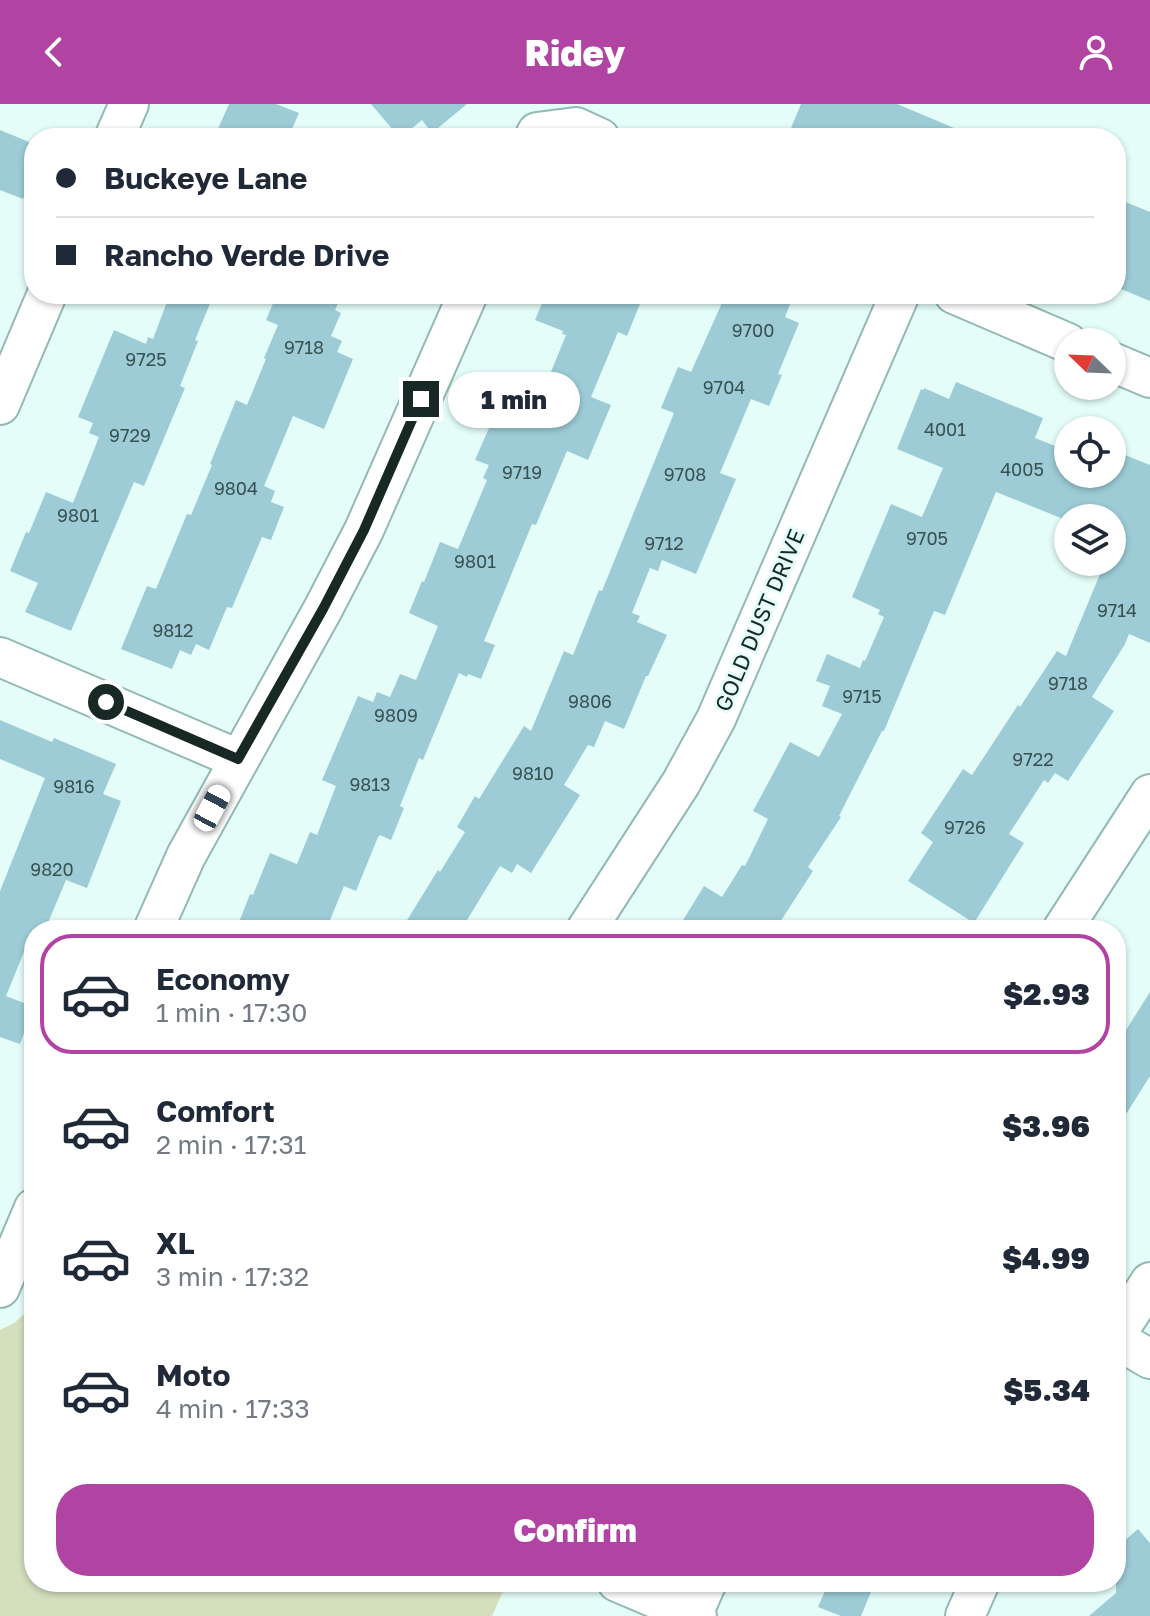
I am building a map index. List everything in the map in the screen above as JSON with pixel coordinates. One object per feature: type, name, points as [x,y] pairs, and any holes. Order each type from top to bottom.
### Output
[{"type":"street","points":[[118,128],[129,104]]},
{"type":"street","points":[[0,405],[43,304]]},
{"type":"street","points":[[157,920],[186,856],[364,530],[464,304]]},
{"type":"street","name":"GOLD DUST DRIVE","points":[[592,920],[681,783],[716,719],[896,304]]},
{"type":"street","points":[[977,304],[1054,337]]},
{"type":"street","points":[[1126,368],[1150,378]]},
{"type":"street","points":[[0,657],[238,759]]},
{"type":"street","points":[[1068,920],[1150,794]]},
{"type":"street","points":[[0,1288],[24,1232]]},
{"type":"street","points":[[1126,1321],[1150,1282]]},
{"type":"street","points":[[1126,1343],[1150,1359]]},
{"type":"street","points":[[654,1592],[699,1604]]},
{"type":"street","points":[[965,1616],[976,1592]]},
{"type":"green space","points":[[24,1314],[24,1592],[503,1592],[492,1616],[0,1616],[0,1330]]},
{"type":"building","points":[[229,104],[276,104],[299,113],[292,128],[218,128]]},
{"type":"building","points":[[371,104],[467,104],[438,128],[428,128],[422,120],[412,128],[391,128]]},
{"type":"building","points":[[801,104],[897,104],[954,128],[791,128]]},
{"type":"building","points":[[0,130],[24,140],[24,197],[23,199],[0,190]]},
{"type":"building","points":[[1126,202],[1150,212],[1150,301],[1126,291]]},
{"type":"building","points":[[166,304],[210,304],[180,386],[185,388],[144,486],[134,482],[71,631],[25,612],[38,583],[10,571],[46,492],[73,503],[99,437],[89,433],[93,423],[78,417],[114,330],[146,344],[148,337],[153,339]]},
{"type":"building","points":[[273,304],[338,304],[335,310],[341,313],[331,336],[342,341],[337,352],[353,359],[324,429],[293,416],[264,486],[275,491],[271,502],[284,507],[271,540],[262,537],[232,608],[227,607],[209,650],[196,644],[191,655],[180,650],[172,669],[121,649],[147,586],[156,589],[187,514],[191,515],[236,400],[247,405],[278,325],[266,320]]},
{"type":"building","points":[[542,304],[640,304],[627,336],[618,332],[591,397],[611,405],[588,460],[567,451],[536,525],[532,524],[484,641],[495,645],[481,679],[459,673],[423,760],[419,758],[400,806],[404,808],[391,840],[378,837],[356,891],[344,886],[330,920],[240,920],[270,853],[297,864],[310,832],[317,835],[336,786],[322,780],[358,696],[373,702],[377,692],[390,697],[400,674],[416,680],[438,626],[409,613],[422,581],[440,542],[458,549],[487,480],[483,478],[489,465],[475,460],[512,376],[544,389],[566,335],[535,320]]},
{"type":"building","points":[[722,304],[790,304],[785,317],[799,323],[778,374],[782,375],[769,406],[751,399],[720,473],[736,479],[696,574],[662,560],[658,571],[650,568],[632,613],[640,616],[637,622],[667,635],[624,729],[605,721],[594,747],[588,745],[564,785],[580,795],[531,873],[517,864],[512,873],[500,866],[467,920],[407,920],[465,832],[457,827],[475,796],[479,799],[524,726],[531,731],[564,651],[573,655],[674,413],[661,408],[678,367],[691,372]]},
{"type":"building","points":[[956,382],[1043,418],[1035,438],[1054,445],[1054,488],[1126,488],[1126,455],[1150,465],[1150,643],[1129,634],[1092,697],[1114,711],[1068,781],[1055,773],[1048,783],[1044,780],[1009,834],[1024,843],[976,920],[969,920],[908,881],[933,842],[921,833],[963,769],[972,775],[1057,651],[1066,656],[1099,576],[1126,576],[1126,504],[1054,504],[1054,515],[996,492],[945,615],[934,611],[884,731],[841,817],[808,867],[813,871],[781,920],[683,920],[704,886],[722,897],[742,865],[745,866],[768,819],[753,811],[790,742],[819,757],[842,714],[822,706],[830,686],[816,681],[827,654],[860,668],[865,661],[884,617],[878,614],[880,610],[852,597],[891,504],[922,517],[943,468],[897,449],[924,388],[949,399]]},
{"type":"building","points":[[0,720],[116,764],[103,794],[121,801],[87,888],[66,880],[49,920],[24,920],[24,952],[6,996],[24,1003],[24,1033],[20,1044],[0,1037],[0,891],[45,778],[0,759]]},
{"type":"building","points":[[1150,992],[1150,1076],[1126,1114],[1126,1030]]},
{"type":"building","points":[[1138,1529],[1150,1543],[1150,1616],[1089,1616],[1116,1592],[1126,1592],[1126,1539]]},
{"type":"building","points":[[825,1592],[871,1592],[861,1616],[841,1616],[818,1607]]},
{"type":"route","points":[[106,702],[238,759],[364,530],[421,399]]}]
